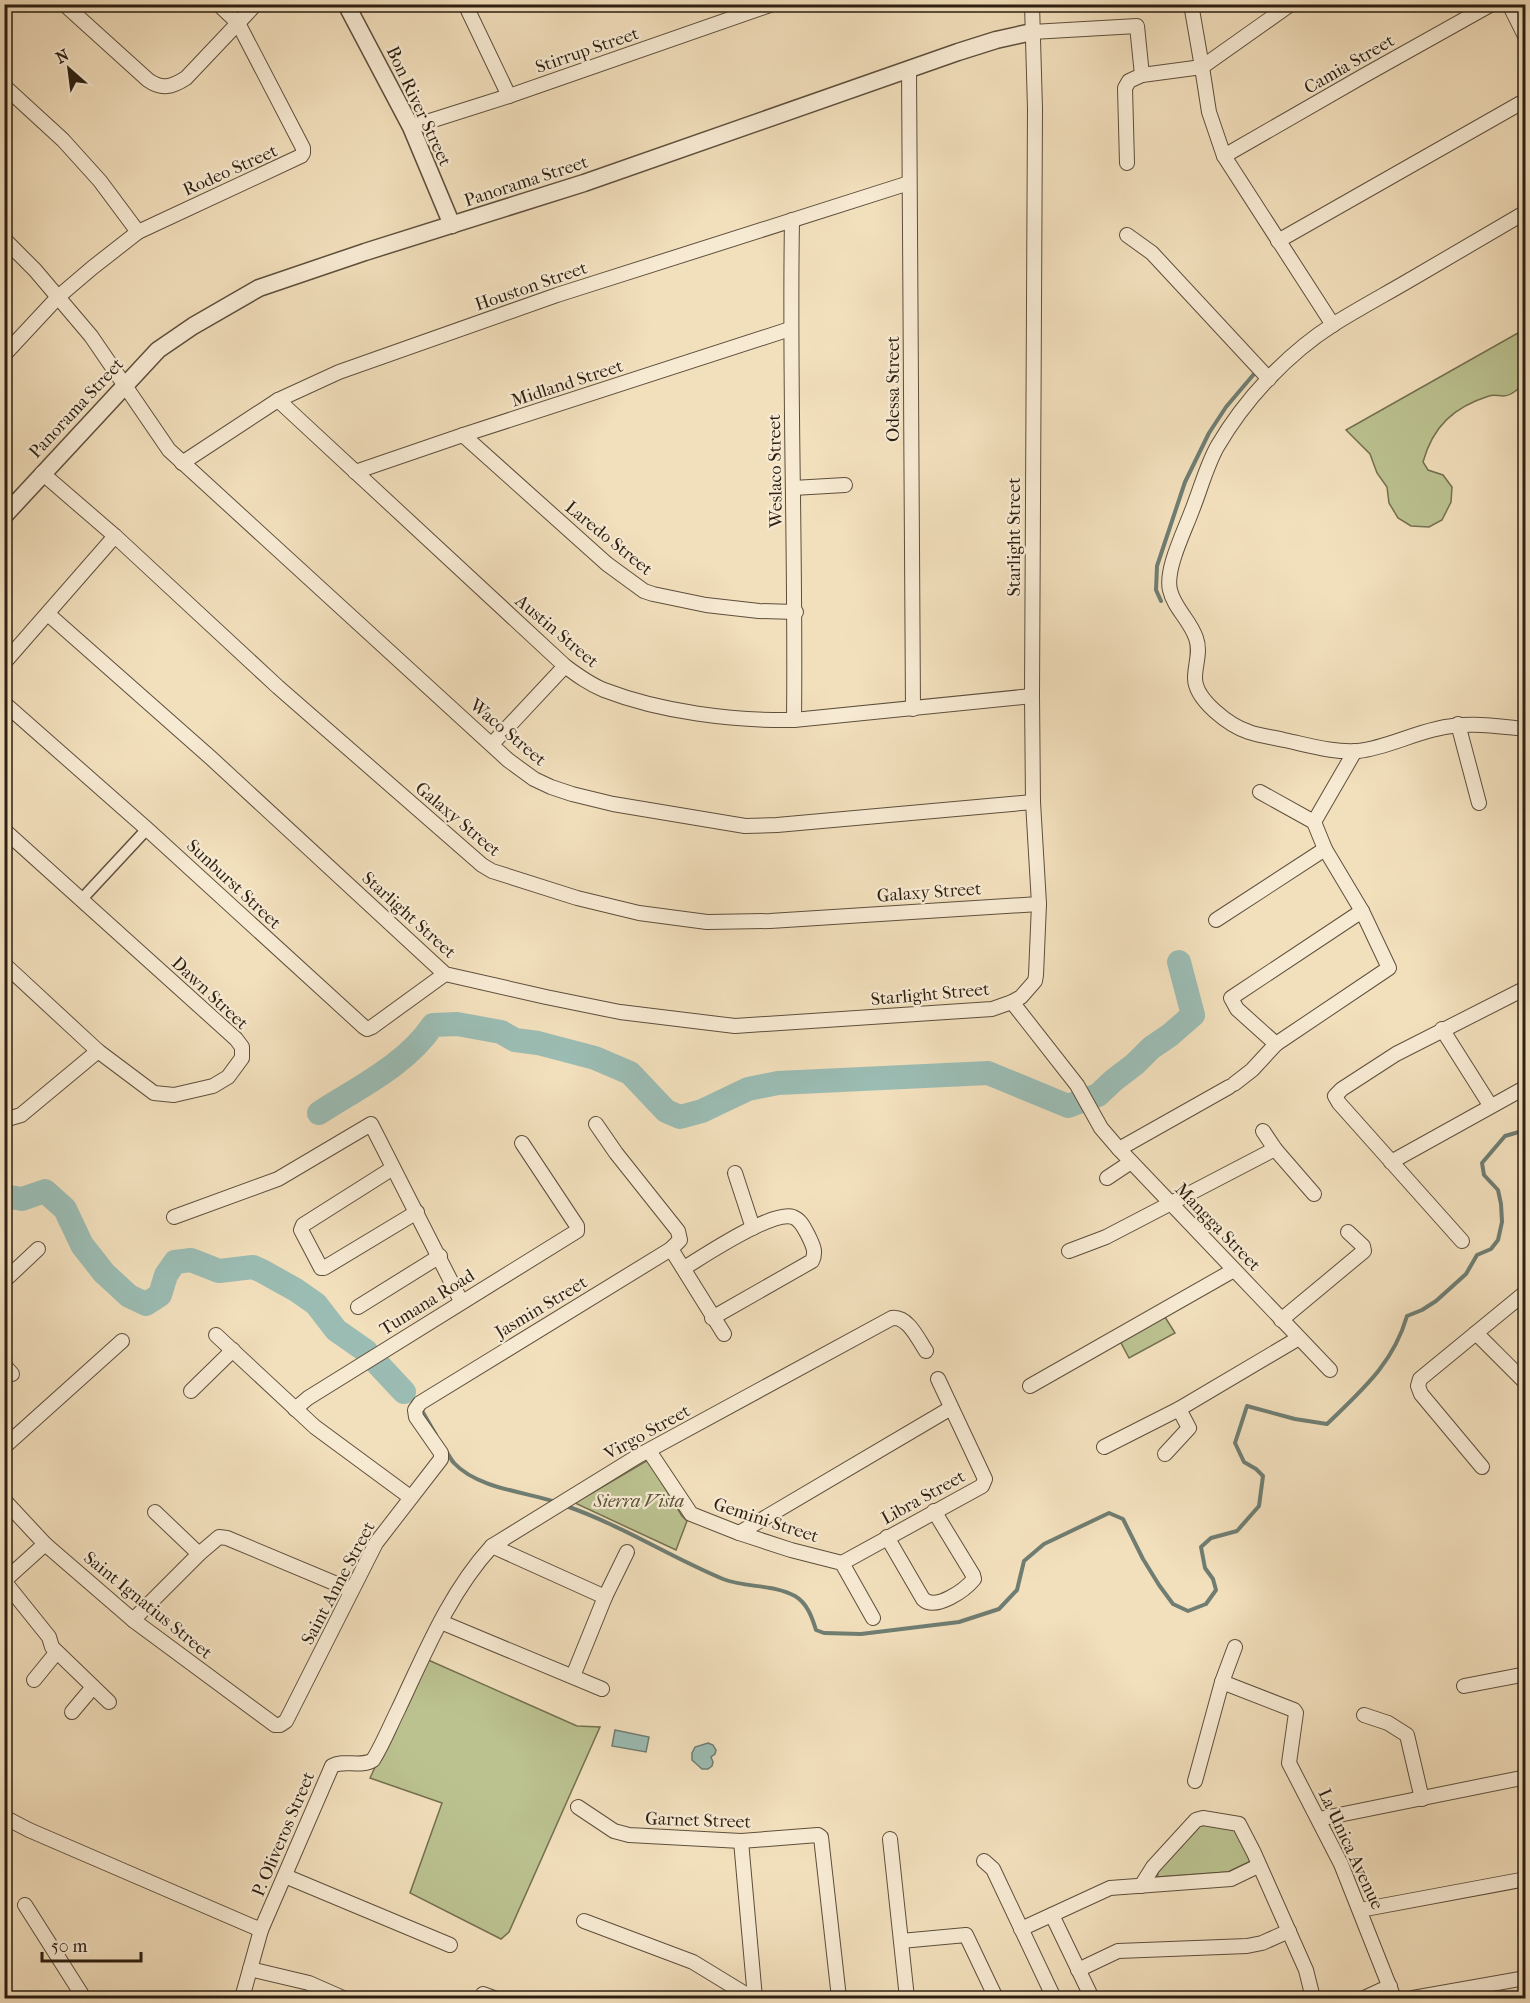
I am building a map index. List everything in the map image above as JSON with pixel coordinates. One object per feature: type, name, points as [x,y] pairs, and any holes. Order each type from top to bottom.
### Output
[{"type":"street","points":[[64,4],[148,81],[156,86],[167,87],[174,86],[186,78],[256,4]]},
{"type":"street","name":"Rodeo Street","points":[[4,355],[58,297],[138,232],[298,159],[303,153],[303,148],[238,23],[218,4]]},
{"type":"street","name":"Bon River Street","points":[[346,4],[411,127],[452,225]]},
{"type":"street","name":"Stirrup Street","points":[[411,127],[508,96],[773,4]]},
{"type":"street","name":"Starlight Street","points":[[48,614],[211,758],[445,974],[620,1012],[735,1026],[992,1009],[1021,997],[1035,981],[1039,904],[1033,802],[1032,696],[1035,109],[1032,4]]},
{"type":"street","points":[[1191,4],[1209,112],[1224,156],[1333,325]]},
{"type":"street","points":[[1127,163],[1125,88],[1129,81],[1142,75],[1202,67],[1291,4]]},
{"type":"street","name":"Camia Street","points":[[1224,156],[1492,4]]},
{"type":"street","points":[[1509,4],[1526,38]]},
{"type":"street","points":[[465,5],[508,96]]},
{"type":"street","name":"Panorama Street","points":[[4,516],[158,350],[193,326],[259,288],[584,183],[996,40],[1032,32],[1137,26],[1142,75]]},
{"type":"street","name":"Odessa Street","points":[[909,69],[913,709]]},
{"type":"street","points":[[4,86],[63,140],[100,181],[138,232]]},
{"type":"street","points":[[1278,241],[1526,100]]},
{"type":"street","name":"Houston Street","points":[[183,463],[278,400],[339,372],[557,295],[909,183]]},
{"type":"street","points":[[1526,212],[1333,325],[1298,351],[1269,379],[1241,411],[1216,449],[1170,573],[1170,589],[1196,637],[1199,654],[1196,684],[1199,692],[1217,713],[1249,732],[1327,749],[1355,751],[1382,747],[1413,735],[1458,724],[1526,729]]},
{"type":"street","name":"Weslaco Street","points":[[792,220],[790,329],[796,612],[794,720]]},
{"type":"street","points":[[1127,235],[1152,253],[1269,379]]},
{"type":"street","name":"Waco Street","points":[[4,239],[91,336],[169,450],[520,770],[551,787],[613,804],[745,826],[1033,802]]},
{"type":"street","name":"Midland Street","points":[[356,472],[790,329]]},
{"type":"street","name":"Austin Street","points":[[278,400],[564,666],[603,690],[652,704],[762,721],[913,709],[1032,696]]},
{"type":"street","name":"Laredo Street","points":[[463,435],[607,564],[644,591],[706,605],[759,611],[796,612]]},
{"type":"street","name":"Galaxy Street","points":[[42,473],[278,687],[482,865],[492,871],[577,898],[628,910],[707,922],[770,921],[1039,904]]},
{"type":"street","points":[[793,488],[845,484]]},
{"type":"street","points":[[4,663],[115,537]]},
{"type":"street","points":[[492,744],[564,666]]},
{"type":"street","name":"Sunburst Street","points":[[4,704],[147,829],[367,1029],[445,974]]},
{"type":"street","points":[[1458,724],[1479,803]]},
{"type":"street","points":[[1314,822],[1355,751]]},
{"type":"street","points":[[1119,1149],[1232,1085],[1252,1070],[1276,1044],[1388,970],[1388,965],[1362,911],[1324,849],[1314,822],[1260,792]]},
{"type":"street","points":[[81,900],[147,829]]},
{"type":"street","name":"Dawn Street","points":[[4,830],[236,1039],[242,1047],[242,1058],[232,1072],[213,1086],[174,1095],[154,1093],[98,1051],[4,964]]},
{"type":"street","points":[[1216,920],[1324,849]]},
{"type":"street","points":[[1276,1044],[1237,1009],[1231,998],[1362,911]]},
{"type":"street","points":[[1462,1241],[1335,1096],[1396,1054],[1526,988]]},
{"type":"street","name":"Mangga Street","points":[[1012,1002],[1077,1085],[1101,1128],[1119,1149],[1330,1370]]},
{"type":"street","points":[[1442,1029],[1490,1105]]},
{"type":"street","points":[[4,1120],[21,1115],[98,1051]]},
{"type":"street","points":[[1391,1162],[1526,1087]]},
{"type":"street","points":[[174,1217],[278,1179],[371,1124],[461,1301]]},
{"type":"street","points":[[596,1124],[678,1231],[676,1244],[684,1268],[724,1334]]},
{"type":"street","points":[[1263,1131],[1275,1149],[1314,1194]]},
{"type":"street","name":"Tumana Road","points":[[296,1409],[308,1398],[578,1228],[522,1143]]},
{"type":"street","points":[[1069,1251],[1106,1237],[1275,1149]]},
{"type":"street","points":[[1107,1178],[1131,1162]]},
{"type":"street","points":[[393,1168],[303,1225],[301,1230],[321,1268],[417,1212]]},
{"type":"street","points":[[735,1173],[753,1228]]},
{"type":"street","points":[[684,1268],[753,1228],[777,1218],[792,1217],[801,1223],[814,1246],[814,1258],[810,1263],[712,1317]]},
{"type":"street","points":[[1281,1320],[1364,1251],[1363,1246],[1348,1232]]},
{"type":"street","name":"Jasmin Street","points":[[418,1406],[676,1244]]},
{"type":"street","points":[[4,1281],[38,1249]]},
{"type":"street","points":[[358,1307],[440,1256]]},
{"type":"street","points":[[1030,1386],[1234,1270]]},
{"type":"street","points":[[1482,1467],[1421,1394],[1418,1386],[1420,1379],[1526,1292]]},
{"type":"street","name":"Virgo Street","points":[[424,1656],[463,1582],[475,1565],[492,1546],[555,1506],[648,1451],[892,1318],[901,1318],[926,1351]]},
{"type":"street","points":[[1476,1333],[1526,1383]]},
{"type":"street","points":[[216,1335],[315,1427],[410,1497]]},
{"type":"street","points":[[1104,1447],[1179,1409],[1299,1338]]},
{"type":"street","points":[[4,1447],[122,1341]]},
{"type":"street","points":[[191,1391],[233,1350]]},
{"type":"street","name":"Libra Street","points":[[842,1563],[982,1486],[985,1482],[938,1379]]},
{"type":"street","name":"Saint Anne Street","points":[[280,1725],[286,1721],[376,1543],[442,1457],[416,1417],[418,1406]]},
{"type":"street","points":[[739,1533],[951,1408]]},
{"type":"street","points":[[1165,1454],[1189,1428],[1179,1409]]},
{"type":"street","name":"Gemini Street","points":[[648,1451],[688,1512],[739,1533],[842,1563]]},
{"type":"street","name":"Saint Ignatius Street","points":[[4,1500],[45,1544],[133,1620],[275,1725],[280,1725]]},
{"type":"street","points":[[887,1537],[926,1602],[940,1604],[974,1579],[934,1511]]},
{"type":"street","points":[[155,1512],[199,1554]]},
{"type":"street","points":[[133,1620],[217,1538],[227,1538],[351,1590]]},
{"type":"street","points":[[45,1544],[4,1581],[49,1637],[56,1653],[109,1702]]},
{"type":"street","points":[[492,1546],[605,1597]]},
{"type":"street","points":[[573,1676],[605,1597],[627,1552]]},
{"type":"street","points":[[842,1563],[873,1618]]},
{"type":"street","points":[[441,1622],[602,1689]]},
{"type":"street","points":[[1195,1781],[1222,1682],[1235,1647]]},
{"type":"street","points":[[34,1680],[56,1653]]},
{"type":"street","name":"P. Oliveros Street","points":[[242,1998],[261,1930],[332,1766],[337,1763],[365,1764],[373,1760],[424,1656]]},
{"type":"street","points":[[1464,1686],[1526,1674]]},
{"type":"street","name":"La Unica Avenue","points":[[1222,1682],[1292,1708],[1296,1713],[1289,1763],[1319,1819],[1360,1910],[1392,1992]]},
{"type":"street","points":[[72,1712],[93,1687]]},
{"type":"street","points":[[1364,1715],[1388,1723],[1407,1735],[1422,1799]]},
{"type":"street","points":[[1319,1819],[1526,1777]]},
{"type":"street","name":"Garnet Street","points":[[578,1807],[614,1831],[628,1835],[741,1841],[818,1835],[822,1840],[839,1998]]},
{"type":"street","points":[[4,1817],[29,1830],[261,1930]]},
{"type":"street","points":[[1141,1886],[1153,1867],[1196,1820],[1203,1818],[1239,1824],[1306,1970],[1313,1998]]},
{"type":"street","points":[[890,1839],[907,1998]]},
{"type":"street","points":[[741,1841],[753,1998]]},
{"type":"street","points":[[984,1861],[993,1869],[1054,1998]]},
{"type":"street","points":[[1021,1929],[1110,1888],[1231,1879],[1258,1866]]},
{"type":"street","points":[[285,1876],[450,1945]]},
{"type":"street","points":[[1360,1910],[1526,1879]]},
{"type":"street","points":[[25,1905],[84,1998]]},
{"type":"street","points":[[1052,1915],[1092,1998]]},
{"type":"street","points":[[584,1922],[693,1962],[753,1998]]},
{"type":"street","points":[[1078,1970],[1118,1951],[1247,1946],[1262,1943],[1289,1931]]},
{"type":"street","points":[[901,1941],[966,1935],[996,1998]]},
{"type":"street","points":[[250,1969],[309,1983],[344,1998]]},
{"type":"street","points":[[1413,1998],[1526,1978]]},
{"type":"street","points":[[1364,1998],[1392,1992]]},
{"type":"green space","points":[[1525,329],[1526,370],[1525,380],[1521,386],[1509,395],[1489,396],[1455,412],[1439,428],[1427,449],[1423,462],[1428,470],[1443,475],[1452,487],[1451,502],[1442,520],[1429,527],[1411,526],[1398,518],[1389,503],[1387,487],[1377,473],[1370,454],[1346,430]]},
{"type":"green space","points":[[1165,1317],[1175,1333],[1129,1358],[1120,1341]]},
{"type":"green space","name":"Sierra Vista","points":[[648,1460],[687,1521],[676,1550],[575,1503]]},
{"type":"green space","points":[[426,1659],[577,1726],[600,1727],[509,1932],[501,1939],[410,1893],[442,1803],[370,1778]]},
{"type":"green space","points":[[1202,1823],[1236,1827],[1251,1861],[1228,1872],[1157,1877],[1159,1870]]},
{"type":"water","points":[[615,1730],[649,1737],[646,1752],[612,1746]]},
{"type":"water","points":[[708,1743],[716,1750],[711,1757],[712,1766],[702,1769],[692,1760],[692,1753],[695,1747]]},
{"type":"waterway","points":[[1161,601],[1156,590],[1157,566],[1185,482],[1209,433],[1226,407],[1254,374]]},
{"type":"waterway","points":[[319,1113],[396,1064],[433,1025],[457,1024],[501,1032],[515,1040],[538,1043],[595,1058],[630,1073],[666,1111],[680,1117],[702,1111],[748,1089],[778,1083],[988,1073],[1068,1106],[1098,1095],[1151,1048],[1193,1015],[1179,962]]},
{"type":"waterway","points":[[566,1506],[606,1522],[723,1579],[787,1592],[806,1606],[816,1630],[824,1633],[861,1634],[959,1622],[999,1609],[1017,1590],[1024,1561],[1044,1544],[1109,1513],[1123,1519],[1143,1559],[1173,1604],[1188,1611],[1206,1604],[1216,1590],[1213,1579],[1205,1568],[1201,1547],[1211,1538],[1237,1531],[1259,1506],[1263,1476],[1244,1462],[1235,1443],[1247,1406],[1295,1419],[1327,1424],[1352,1400],[1385,1362],[1394,1348],[1407,1316],[1436,1301],[1466,1274],[1477,1255],[1491,1249],[1498,1240],[1502,1222],[1501,1204],[1498,1190],[1484,1175],[1482,1163],[1505,1136],[1526,1130]]},
{"type":"waterway","points":[[4,1196],[22,1199],[45,1191],[65,1209],[82,1245],[104,1273],[129,1296],[146,1304],[160,1295],[166,1275],[175,1262],[191,1260],[219,1271],[253,1267],[296,1290],[316,1304],[336,1330],[366,1351]]},
{"type":"waterway","points":[[376,1362],[404,1392]]},
{"type":"waterway","points":[[404,1392],[421,1409],[436,1435]]},
{"type":"waterway","points":[[446,1451],[454,1463],[475,1478],[488,1484],[556,1502]]}]
